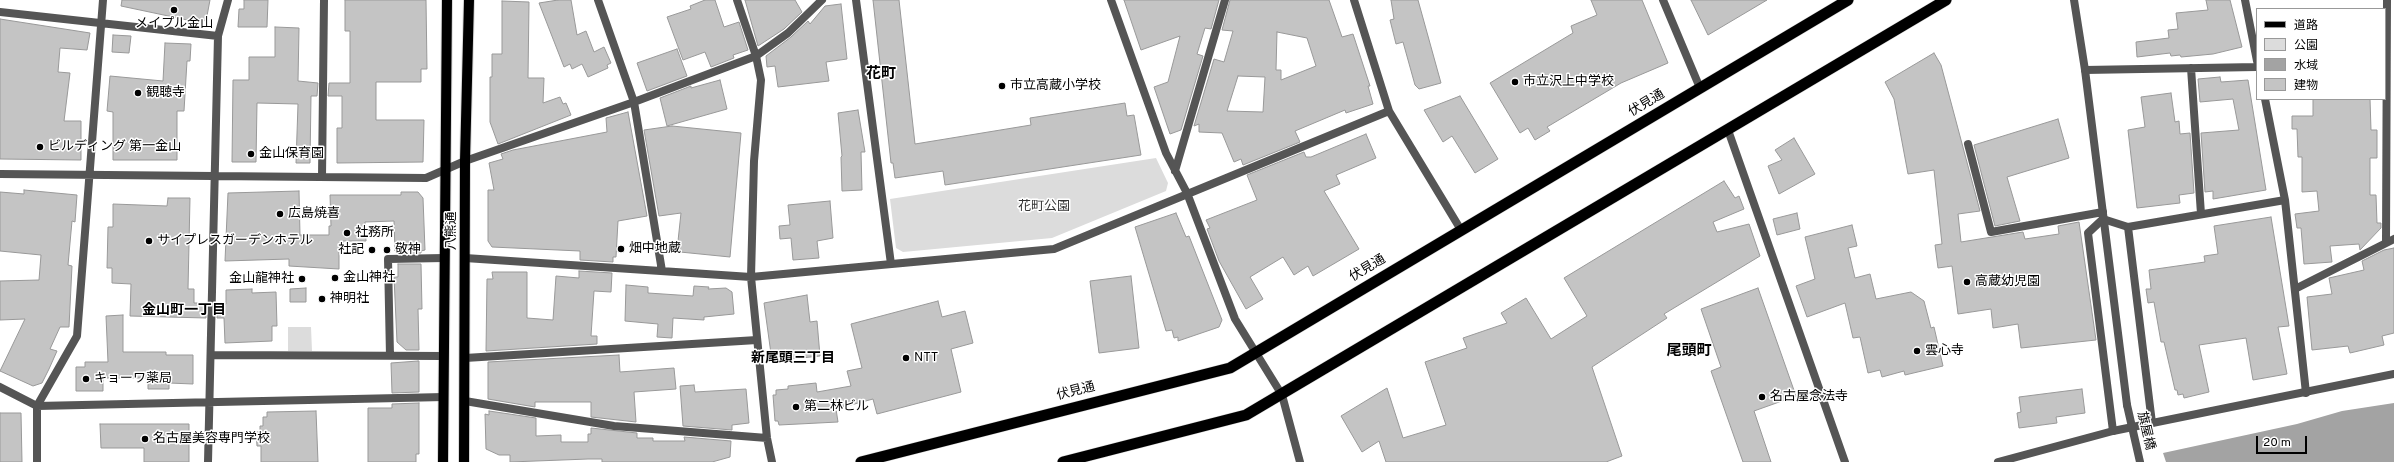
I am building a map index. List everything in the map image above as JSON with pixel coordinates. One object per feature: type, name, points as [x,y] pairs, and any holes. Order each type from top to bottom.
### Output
[{"type":"highway","points":[[1063,462],[1246,415],[1946,0]]},
{"type":"highway","name":"伏見通","points":[[861,462],[1230,368],[1700,88],[1842,1]]},
{"type":"main road","name":"八熊通","points":[[443,462],[447,0]]},
{"type":"main road","name":"八熊通","points":[[464,462],[465,161],[469,0]]},
{"type":"street","points":[[37,462],[37,406],[77,336],[103,0]]},
{"type":"street","points":[[208,462],[216,176],[218,36],[228,0]]},
{"type":"street","points":[[322,177],[324,0]]},
{"type":"street","points":[[598,0],[634,102],[662,271]]},
{"type":"street","points":[[737,0],[756,56],[761,80],[754,161],[751,278],[767,438],[772,462]]},
{"type":"street","points":[[0,174],[426,178],[465,161],[634,102],[756,56],[788,33],[822,0]]},
{"type":"street","points":[[856,0],[891,264]]},
{"type":"street","points":[[1111,0],[1166,153],[1187,193],[1235,319],[1282,395],[1300,462]]},
{"type":"street","points":[[1175,171],[1225,0]]},
{"type":"street","points":[[1354,0],[1389,111],[1462,230]]},
{"type":"street","points":[[1663,0],[1700,88]]},
{"type":"street","name":"旗屋橋","points":[[2074,0],[2085,70],[2127,404],[2140,462]]},
{"type":"street","points":[[2245,0],[2256,56]]},
{"type":"street","points":[[2386,242],[2389,65],[2387,0]]},
{"type":"street","points":[[0,12],[218,36]]},
{"type":"street","points":[[2085,70],[2256,67]]},
{"type":"street","points":[[2191,68],[2201,214]]},
{"type":"street","points":[[2265,100],[2285,200],[2306,393]]},
{"type":"street","points":[[465,258],[751,278],[1054,249],[1389,111]]},
{"type":"street","points":[[1728,130],[1845,462]]},
{"type":"street","points":[[1968,144],[1991,232],[2103,216],[2128,226],[2285,200]]},
{"type":"street","points":[[2103,216],[2088,233],[2113,431]]},
{"type":"street","points":[[2128,226],[2152,423]]},
{"type":"street","points":[[2295,289],[2394,239]]},
{"type":"street","points":[[390,356],[388,259],[444,258]]},
{"type":"street","points":[[465,358],[757,340]]},
{"type":"street","points":[[211,356],[444,356]]},
{"type":"street","points":[[1998,462],[2113,431],[2394,374]]},
{"type":"street","points":[[0,387],[37,406],[444,397]]},
{"type":"street","points":[[465,401],[614,426],[767,438]]},
{"type":"green space","name":"花町公園","points":[[1156,158],[1168,183],[1166,191],[1052,238],[903,252],[896,248],[890,199]]},
{"type":"green space","points":[[288,327],[311,327],[312,351],[288,351]]},
{"type":"water","points":[[2394,403],[2394,462],[2166,462],[2163,453],[2297,424],[2342,411]]},
{"type":"building","name":"メイプル金山","points":[[122,0],[210,0],[206,21],[192,18],[192,21],[121,6]]},
{"type":"building","points":[[244,0],[268,0],[267,27],[238,27],[239,9],[244,9]]},
{"type":"building","points":[[345,0],[426,0],[427,69],[421,69],[421,82],[376,82],[376,120],[424,120],[423,162],[337,163],[337,128],[342,128],[342,96],[328,96],[329,83],[350,83],[350,31],[345,31]]},
{"type":"building","points":[[558,0],[571,0],[577,35],[586,31],[594,52],[604,47],[611,63],[607,65],[608,68],[588,77],[582,64],[572,69],[570,64],[564,67],[539,3]]},
{"type":"building","points":[[705,0],[715,0],[724,27],[739,22],[748,50],[733,55],[734,58],[711,67],[705,52],[683,60],[667,17],[691,9],[690,6]]},
{"type":"building","points":[[745,0],[795,0],[802,12],[784,29],[758,46]]},
{"type":"building","points":[[873,0],[899,0],[915,144],[1031,125],[1030,118],[1125,103],[1127,116],[1134,115],[1141,155],[945,185],[943,171],[895,178],[893,163],[891,163]]},
{"type":"building","points":[[1124,0],[1219,0],[1211,29],[1205,28],[1197,54],[1203,56],[1181,130],[1170,134],[1154,87],[1168,82],[1180,36],[1141,50]]},
{"type":"building","points":[[1230,0],[1329,0],[1342,37],[1353,34],[1370,86],[1368,86],[1373,104],[1346,113],[1345,110],[1295,131],[1300,142],[1243,165],[1241,159],[1234,162],[1222,133],[1199,132],[1199,124],[1194,126],[1214,59],[1224,62],[1233,31],[1222,30]],"holes":[[[1277,32],[1307,38],[1316,66],[1281,80],[1281,70],[1276,70]],[[1238,76],[1265,77],[1263,112],[1227,111]]]},
{"type":"building","points":[[1391,0],[1418,0],[1441,83],[1419,89],[1415,85],[1403,42],[1396,44],[1390,20],[1394,19]]},
{"type":"building","points":[[1591,0],[1642,0],[1668,63],[1621,83],[1547,127],[1550,131],[1535,140],[1528,128],[1520,133],[1490,83],[1573,33],[1571,26],[1597,15]]},
{"type":"building","points":[[1691,0],[1767,0],[1708,35]]},
{"type":"building","points":[[2206,0],[2230,0],[2242,47],[2213,54],[2181,57],[2180,55],[2171,56],[2170,53],[2137,57],[2136,42],[2169,38],[2168,30],[2178,29],[2176,13],[2208,10]]},
{"type":"building","points":[[502,1],[529,2],[528,78],[544,78],[543,103],[560,97],[563,104],[566,103],[571,115],[498,144],[490,122],[490,77],[492,77],[492,54],[502,54]]},
{"type":"building","points":[[841,4],[847,59],[826,62],[829,81],[778,87],[775,66],[767,67],[766,56],[791,37],[808,21],[810,24],[825,6]]},
{"type":"building","points":[[0,19],[90,33],[87,50],[60,48],[58,72],[70,73],[64,121],[81,121],[81,160],[0,159]]},
{"type":"building","points":[[275,27],[299,28],[298,81],[318,83],[317,96],[311,96],[310,163],[296,163],[298,104],[257,103],[256,162],[232,162],[233,80],[249,80],[249,57],[275,57]]},
{"type":"building","points":[[113,35],[131,36],[129,53],[112,52]]},
{"type":"building","points":[[165,43],[191,44],[190,61],[187,61],[184,111],[177,111],[177,160],[113,160],[113,112],[107,111],[110,76],[163,81]]},
{"type":"building","points":[[677,49],[687,76],[647,91],[637,63]]},
{"type":"building","points":[[1934,53],[1941,65],[1980,211],[1958,214],[1961,242],[2023,232],[2025,239],[2059,234],[2058,226],[2079,222],[2096,340],[2021,348],[2018,324],[1993,328],[1991,309],[1958,314],[1952,266],[1938,268],[1935,245],[1942,244],[1934,170],[1908,174],[1894,99],[1885,82]]},
{"type":"building","points":[[2220,77],[2221,82],[2248,80],[2266,190],[2213,199],[2213,191],[2205,192],[2201,133],[2239,130],[2233,99],[2200,102],[2198,79]]},
{"type":"building","points":[[720,80],[727,109],[667,126],[660,98],[691,86],[691,88]]},
{"type":"building","points":[[2171,93],[2175,122],[2179,121],[2180,134],[2190,133],[2194,193],[2179,195],[2180,203],[2137,208],[2128,130],[2145,127],[2141,97]]},
{"type":"building","points":[[1460,96],[1498,159],[1475,173],[1452,136],[1443,142],[1424,110]]},
{"type":"building","points":[[2313,100],[2370,100],[2371,130],[2377,130],[2377,158],[2370,158],[2370,195],[2376,195],[2377,223],[2381,223],[2381,228],[2360,250],[2359,244],[2330,246],[2332,262],[2304,264],[2301,228],[2297,228],[2295,214],[2319,211],[2317,191],[2302,192],[2302,157],[2298,157],[2297,129],[2292,129],[2292,116],[2313,116]]},
{"type":"building","points":[[858,110],[865,152],[861,152],[862,190],[842,191],[842,156],[838,113]]},
{"type":"building","points":[[628,112],[647,216],[618,221],[616,257],[613,257],[613,262],[580,260],[580,251],[492,247],[488,241],[488,190],[494,190],[489,163],[503,159],[501,154],[513,150],[607,132],[606,118]]},
{"type":"building","points":[[2058,119],[2069,158],[2007,177],[2020,221],[1995,226],[1974,145]]},
{"type":"building","points":[[672,126],[741,133],[730,257],[680,252],[681,241],[678,241],[681,213],[659,216],[644,130]]},
{"type":"building","points":[[1366,134],[1376,158],[1336,175],[1340,184],[1324,191],[1359,249],[1313,276],[1308,266],[1294,275],[1283,257],[1250,277],[1263,299],[1246,309],[1219,261],[1207,229],[1210,228],[1206,220],[1257,200],[1247,175],[1304,152],[1306,157],[1311,157]]},
{"type":"building","points":[[1794,138],[1815,174],[1779,194],[1768,166],[1782,160],[1775,150]]},
{"type":"building","points":[[1724,181],[1735,198],[1739,196],[1744,209],[1713,222],[1717,232],[1749,224],[1760,256],[1664,314],[1667,318],[1592,367],[1622,456],[1606,462],[1386,462],[1379,441],[1362,452],[1341,416],[1387,388],[1403,438],[1446,425],[1425,362],[1467,348],[1463,338],[1507,323],[1501,313],[1526,298],[1551,339],[1587,316],[1564,278]]},
{"type":"building","points":[[24,190],[77,195],[75,222],[72,221],[68,265],[72,266],[69,327],[60,327],[50,349],[57,351],[49,369],[42,383],[33,386],[0,371],[25,319],[0,320],[0,281],[39,280],[41,255],[0,251],[0,192],[24,194]]},
{"type":"building","points":[[299,191],[300,235],[329,235],[329,226],[331,226],[330,195],[401,195],[401,192],[418,192],[423,198],[425,250],[421,251],[421,253],[398,253],[398,251],[395,251],[394,221],[365,222],[366,241],[343,241],[343,245],[339,245],[339,269],[289,266],[289,259],[225,261],[228,193]]},
{"type":"building","points":[[168,198],[190,198],[188,289],[194,289],[194,303],[206,303],[206,318],[130,316],[131,284],[112,283],[112,268],[107,268],[108,227],[113,227],[113,204],[167,206]]},
{"type":"building","points":[[830,201],[833,238],[817,241],[819,258],[793,260],[791,238],[780,239],[779,226],[790,225],[788,205]]},
{"type":"building","points":[[1176,213],[1186,237],[1189,236],[1222,320],[1219,327],[1178,341],[1178,337],[1174,338],[1172,330],[1166,331],[1135,227]]},
{"type":"building","points":[[1797,213],[1800,229],[1777,235],[1773,219]]},
{"type":"building","points":[[2271,217],[2289,326],[2278,327],[2287,374],[2253,380],[2246,338],[2199,345],[2209,392],[2184,398],[2183,394],[2178,395],[2177,390],[2175,390],[2164,342],[2161,342],[2154,302],[2148,303],[2146,289],[2151,289],[2149,270],[2205,262],[2204,256],[2218,254],[2214,226]]},
{"type":"building","points":[[1852,225],[1857,246],[1848,248],[1855,278],[1870,274],[1876,299],[1911,292],[1924,301],[1931,328],[1934,327],[1943,366],[1905,375],[1904,371],[1882,377],[1880,370],[1868,373],[1860,337],[1853,338],[1845,303],[1807,317],[1796,286],[1815,279],[1805,237]]},
{"type":"building","points":[[2394,248],[2394,333],[2382,336],[2384,345],[2350,353],[2348,346],[2312,350],[2307,297],[2332,294],[2329,278],[2364,270],[2362,261],[2384,250]]},
{"type":"building","points":[[398,264],[421,264],[422,309],[418,309],[419,350],[406,350],[397,342],[394,277],[398,277]]},
{"type":"building","points":[[579,271],[612,273],[611,292],[594,291],[591,336],[597,336],[597,344],[486,351],[487,279],[493,279],[492,272],[527,272],[527,318],[553,320],[556,276],[579,278]]},
{"type":"building","points":[[1131,276],[1139,348],[1099,353],[1090,281]]},
{"type":"building","points":[[626,285],[648,287],[648,293],[693,296],[694,286],[709,287],[708,289],[726,288],[732,292],[734,314],[704,317],[704,320],[673,318],[672,338],[657,337],[658,324],[625,321]]},
{"type":"building","points":[[306,288],[306,302],[290,302],[290,289]]},
{"type":"building","points":[[1758,288],[1796,396],[1754,411],[1771,462],[1743,462],[1711,371],[1721,367],[1701,309]]},
{"type":"building","points":[[252,289],[252,293],[276,292],[277,326],[272,326],[272,341],[225,343],[224,318],[217,318],[217,304],[226,304],[226,290]]},
{"type":"building","points":[[807,295],[810,322],[817,321],[820,356],[772,361],[764,303]]},
{"type":"building","name":"NTT","points":[[938,301],[942,317],[965,311],[973,343],[951,349],[961,392],[877,414],[873,399],[836,409],[838,422],[779,425],[778,421],[775,421],[773,395],[776,395],[776,390],[788,389],[788,386],[816,383],[817,392],[851,386],[847,371],[862,368],[851,324]]},
{"type":"building","points":[[123,315],[123,352],[166,352],[166,355],[193,355],[193,384],[169,383],[169,389],[148,389],[148,378],[103,378],[103,391],[76,391],[76,367],[85,367],[85,362],[108,362],[106,316]]},
{"type":"building","points":[[619,355],[620,372],[674,368],[676,389],[634,392],[636,422],[591,417],[591,402],[535,402],[535,407],[488,399],[488,362]]},
{"type":"building","points":[[419,361],[419,392],[392,393],[391,363]]},
{"type":"building","points":[[694,385],[695,392],[746,389],[749,423],[732,425],[732,430],[683,426],[680,386]]},
{"type":"building","points":[[2082,389],[2085,413],[2056,417],[2057,423],[2019,428],[2017,413],[2021,412],[2019,397]]},
{"type":"building","points":[[419,403],[419,454],[416,454],[416,462],[368,462],[368,408],[392,408],[392,404]]},
{"type":"building","points":[[316,411],[318,462],[261,462],[261,446],[257,446],[256,432],[260,432],[260,426],[263,426],[263,417],[267,417],[267,412]]},
{"type":"building","points":[[489,411],[536,418],[536,436],[561,435],[561,442],[588,442],[588,434],[591,434],[591,428],[637,433],[637,438],[653,438],[653,441],[685,441],[684,437],[731,441],[730,457],[712,462],[602,462],[602,459],[588,459],[510,462],[510,455],[499,455],[486,449],[485,414],[489,415]]},
{"type":"building","points":[[0,413],[21,413],[22,462],[0,462]]},
{"type":"building","points":[[100,424],[189,424],[189,462],[144,462],[144,448],[101,448]]},
{"type":"place","name":"メイプル金山","points":[[174,10]]},
{"type":"place","name":"市立沢上中学校","points":[[1515,82]]},
{"type":"place","name":"市立高蔵小学校","points":[[1002,86]]},
{"type":"place","name":"観聴寺","points":[[138,93]]},
{"type":"place","name":"ビルディング 第一金山","points":[[40,147]]},
{"type":"place","name":"金山保育園","points":[[251,154]]},
{"type":"place","name":"広島焼喜","points":[[280,214]]},
{"type":"place","name":"社務所","points":[[347,233]]},
{"type":"place","name":"サイプレスガーデンホテル","points":[[149,241]]},
{"type":"place","name":"畑中地蔵","points":[[621,249]]},
{"type":"place","name":"社記","points":[[372,250]]},
{"type":"place","name":"敬神","points":[[387,250]]},
{"type":"place","name":"金山神社","points":[[335,278]]},
{"type":"place","name":"金山龍神社","points":[[302,279]]},
{"type":"place","name":"高蔵幼児園","points":[[1967,282]]},
{"type":"place","name":"神明社","points":[[322,299]]},
{"type":"place","name":"雲心寺","points":[[1917,351]]},
{"type":"place","name":"NTT","points":[[906,358]]},
{"type":"place","name":"キョーワ薬局","points":[[86,379]]},
{"type":"place","name":"名古屋念法寺","points":[[1762,397]]},
{"type":"place","name":"第二林ビル","points":[[796,407]]},
{"type":"place","name":"名古屋美容専門学校","points":[[145,439]]},
{"type":"district","name":"花町","points":[[881,75]]},
{"type":"district","name":"金山町一丁目","points":[[184,311]]},
{"type":"district","name":"尾頭町","points":[[1689,352]]},
{"type":"district","name":"新尾頭三丁目","points":[[793,359]]}]
